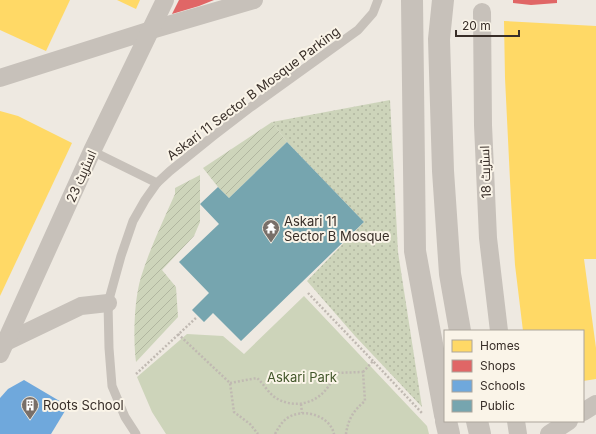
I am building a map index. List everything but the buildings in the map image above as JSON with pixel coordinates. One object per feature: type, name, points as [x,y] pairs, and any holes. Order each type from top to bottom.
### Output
[{"type":"street","name":"اسٹریٹ 23","points":[[3,348],[92,151],[165,0]]},
{"type":"street","points":[[0,78],[151,30],[254,0]]},
{"type":"street","points":[[412,0],[415,251],[444,410]]},
{"type":"street","points":[[442,0],[439,39],[444,171],[450,274],[460,330]]},
{"type":"street","name":"اسٹریٹ 18","points":[[482,12],[483,125],[488,238],[499,330]]},
{"type":"street","points":[[3,348],[81,306],[108,303]]},
{"type":"street","points":[[584,411],[596,404]]},
{"type":"street","points":[[446,422],[449,434]]},
{"type":"street","points":[[477,422],[480,434]]},
{"type":"street","points":[[516,422],[518,434]]},
{"type":"street","points":[[549,434],[567,422]]},
{"type":"lane","name":"Askari 11 Sector B Mosque Parking","points":[[136,434],[125,417],[112,386],[108,303],[121,256],[133,221],[157,183],[170,171],[245,111],[358,30],[373,13],[378,0]]},
{"type":"lane","points":[[92,151],[157,183]]},
{"type":"path","points":[[308,293],[423,414]]},
{"type":"path","points":[[136,374],[197,317]]},
{"type":"path","points":[[178,334],[230,383],[234,412],[250,424],[258,434]]},
{"type":"path","points":[[230,383],[257,378],[276,398],[285,402],[301,404],[314,400],[323,393],[329,386],[336,373],[363,372],[373,361]]},
{"type":"path","points":[[346,434],[349,420],[354,411],[366,401],[363,372]]},
{"type":"path","points":[[301,404],[302,413]]},
{"type":"path","points":[[275,434],[280,425],[290,417],[302,413],[315,414],[326,421],[334,431],[334,434]]},
{"type":"green space","points":[[390,100],[398,252],[422,407],[355,336],[307,281],[364,222],[287,142],[272,122]]},
{"type":"green space","points":[[272,122],[287,142],[229,198],[203,168]]},
{"type":"green space","points":[[200,175],[200,222],[194,236],[162,270],[176,287],[178,317],[136,362],[134,331],[137,297],[141,277],[175,194],[175,188]]},
{"type":"green space","name":"Askari Park","points":[[304,296],[427,426],[429,434],[166,434],[152,412],[137,377],[187,334],[223,336],[244,354]]},
{"type":"place","name":"Askari 11 Sector B Mosque","points":[[271,243]]},
{"type":"place","name":"Roots School","points":[[30,420]]}]
